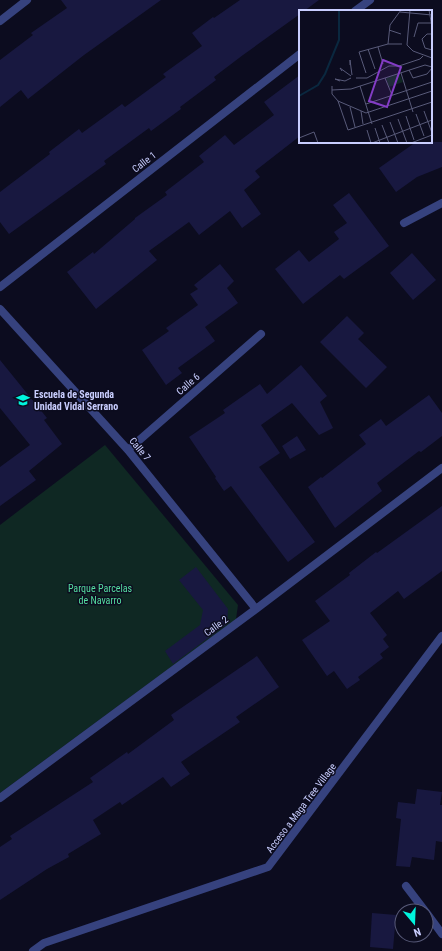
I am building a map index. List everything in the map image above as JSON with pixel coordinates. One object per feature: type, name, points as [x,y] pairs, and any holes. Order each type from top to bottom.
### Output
[{"type":"street","points":[[0,21],[27,0]]},
{"type":"street","points":[[356,10],[370,0]]},
{"type":"street","name":"Calle 1","points":[[0,287],[299,55]]},
{"type":"street","points":[[404,223],[442,203]]},
{"type":"street","name":"Calle 7","points":[[0,310],[128,450],[256,609]]},
{"type":"street","name":"Calle 6","points":[[128,450],[261,334]]},
{"type":"street","name":"Calle 2","points":[[0,798],[256,609],[442,468]]},
{"type":"street","name":"Acceso a Maga Tree Village","points":[[33,951],[44,942],[268,867],[442,636]]},
{"type":"street","points":[[406,886],[419,903]]},
{"type":"street","points":[[434,923],[442,934]]},
{"type":"green space","name":"Parque Parcelas de Navarro","points":[[105,445],[238,605],[236,619],[0,793],[0,525]]},
{"type":"building","points":[[61,0],[161,0],[84,55],[28,99],[21,90],[0,107],[0,60],[33,35],[31,33],[67,8]]},
{"type":"building","points":[[240,0],[319,0],[305,10],[299,10],[299,15],[214,77],[216,80],[180,107],[181,109],[151,131],[149,128],[104,161],[106,164],[9,234],[0,222],[0,192],[50,154],[49,152],[79,129],[82,133],[122,104],[125,107],[166,77],[163,74],[202,46],[192,33],[213,17],[214,18]]},
{"type":"building","points":[[299,76],[299,137],[255,171],[260,177],[244,190],[261,214],[242,228],[230,211],[199,235],[189,222],[149,251],[157,260],[96,309],[67,272],[93,252],[94,254],[135,218],[167,195],[165,192],[204,162],[199,156],[225,135],[234,145],[274,115],[264,102]]},
{"type":"building","points":[[442,142],[442,167],[417,177],[396,192],[379,168],[415,143]]},
{"type":"building","points":[[349,193],[389,246],[344,279],[340,275],[303,304],[275,269],[299,250],[309,262],[339,239],[334,232],[347,223],[333,205]]},
{"type":"building","points":[[412,253],[436,280],[413,300],[390,273]]},
{"type":"building","points":[[220,264],[234,281],[227,288],[238,303],[205,327],[215,341],[178,368],[182,373],[166,385],[142,350],[169,331],[166,328],[198,305],[190,294],[198,289],[194,285]]},
{"type":"building","points":[[347,316],[364,333],[358,339],[387,367],[366,388],[320,342]]},
{"type":"building","points":[[0,360],[47,418],[44,420],[62,444],[29,471],[36,480],[0,506],[0,467],[30,445],[0,408]]},
{"type":"building","points":[[301,365],[327,396],[320,402],[333,428],[319,435],[292,403],[261,425],[280,453],[259,467],[315,542],[288,562],[231,486],[224,491],[189,437],[225,413],[223,410],[260,384],[267,394]]},
{"type":"building","points":[[429,395],[442,413],[442,436],[421,452],[419,451],[377,483],[382,491],[335,528],[308,487],[366,444],[359,435],[381,419],[386,426]]},
{"type":"building","points":[[297,436],[306,450],[290,459],[282,446]]},
{"type":"building","points":[[442,506],[442,571],[404,599],[398,591],[370,613],[387,635],[383,639],[389,647],[380,654],[383,658],[358,677],[360,680],[347,689],[334,671],[327,676],[302,640],[330,621],[315,601],[350,575],[349,573],[376,552],[377,553]]},
{"type":"building","points":[[196,567],[228,609],[227,624],[173,664],[165,651],[200,625],[203,610],[179,580]]},
{"type":"building","points":[[257,656],[279,687],[236,717],[240,722],[181,762],[190,774],[171,787],[163,777],[122,805],[120,802],[93,820],[101,834],[68,854],[69,857],[47,869],[0,900],[0,847],[12,839],[10,836],[93,782],[90,778],[127,752],[128,754],[174,720],[171,715]]},
{"type":"building","points":[[417,789],[442,792],[440,805],[442,805],[442,842],[436,841],[434,860],[412,857],[410,867],[396,866],[401,819],[396,818],[398,802],[415,804]]},
{"type":"building","points":[[372,913],[394,915],[393,949],[370,947]]},
{"type":"place","name":"Escuela de Segunda Unidad Vidal Serrano","points":[[23,400]]}]
